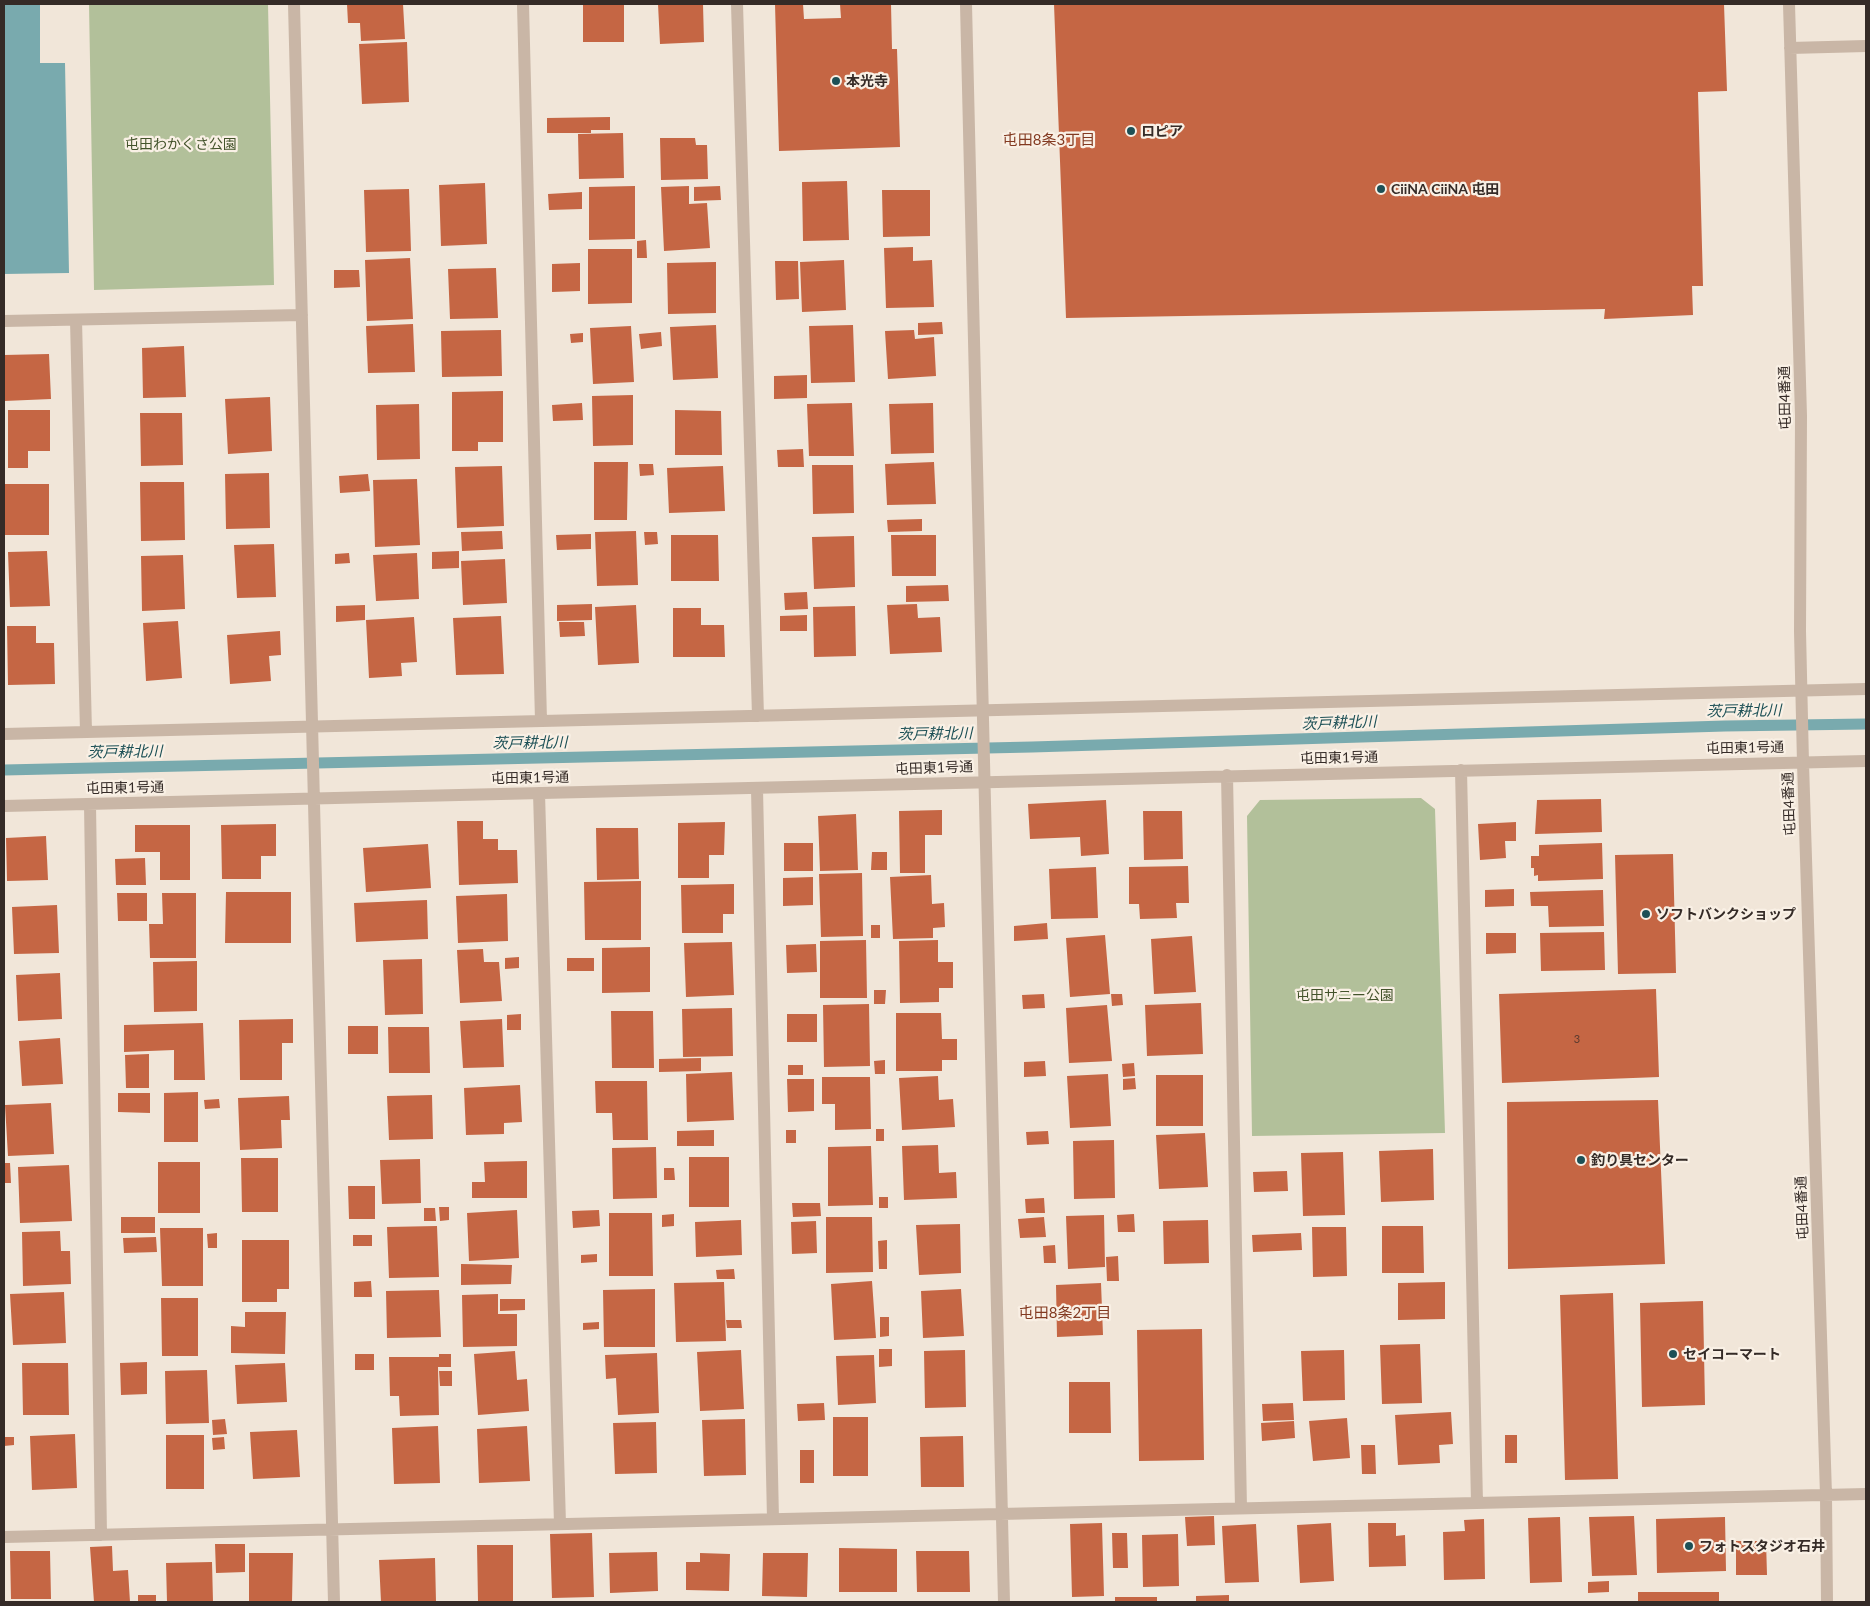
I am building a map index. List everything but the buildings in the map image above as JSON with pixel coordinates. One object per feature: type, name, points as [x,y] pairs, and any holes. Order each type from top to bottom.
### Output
[{"type":"street","points":[[294,4],[334,1602]]},
{"type":"street","points":[[523,4],[541,721]]},
{"type":"street","points":[[737,4],[758,716]]},
{"type":"street","points":[[966,4],[986,764],[1004,1602]]},
{"type":"street","name":"屯田4番通","points":[[1789,4],[1801,416],[1803,763],[1826,1495],[1827,1602]]},
{"type":"street","points":[[1790,48],[1866,46]]},
{"type":"street","points":[[4,321],[302,315]]},
{"type":"street","points":[[76,320],[86,732]]},
{"type":"street","points":[[4,734],[1866,689]]},
{"type":"street","name":"屯田東1号通","points":[[4,806],[1866,761]]},
{"type":"street","points":[[1461,770],[1477,1503]]},
{"type":"street","points":[[1227,776],[1241,1508]]},
{"type":"street","points":[[758,789],[773,1519]]},
{"type":"street","points":[[539,793],[560,1524]]},
{"type":"street","points":[[90,804],[101,1535]]},
{"type":"street","points":[[4,1537],[1866,1494]]},
{"type":"green space","name":"屯田わかくさ公園","points":[[89,4],[268,4],[274,285],[94,290]]},
{"type":"green space","name":"屯田サニー公園","points":[[1421,798],[1435,809],[1445,1133],[1252,1136],[1247,816],[1260,800]]},
{"type":"water","points":[[4,4],[40,4],[40,63],[65,63],[69,273],[4,274]]},
{"type":"waterway","name":"茨戸耕北川","points":[[4,770],[1032,747],[1725,726],[1866,724]]},
{"type":"place","name":"本光寺","points":[[836,81]]},
{"type":"place","name":"ロピア","points":[[1131,131]]},
{"type":"place","name":"CiiNA CiiNA 屯田","points":[[1381,189]]},
{"type":"place","name":"ソフトバンクショップ","points":[[1646,914]]},
{"type":"place","name":"釣り具センター","points":[[1581,1160]]},
{"type":"place","name":"セイコーマート","points":[[1673,1354]]},
{"type":"place","name":"フォトスタジオ石井","points":[[1689,1546]]},
{"type":"district","name":"屯田8条3丁目","points":[[1049,140]]},
{"type":"district","name":"屯田8条2丁目","points":[[1065,1313]]}]
